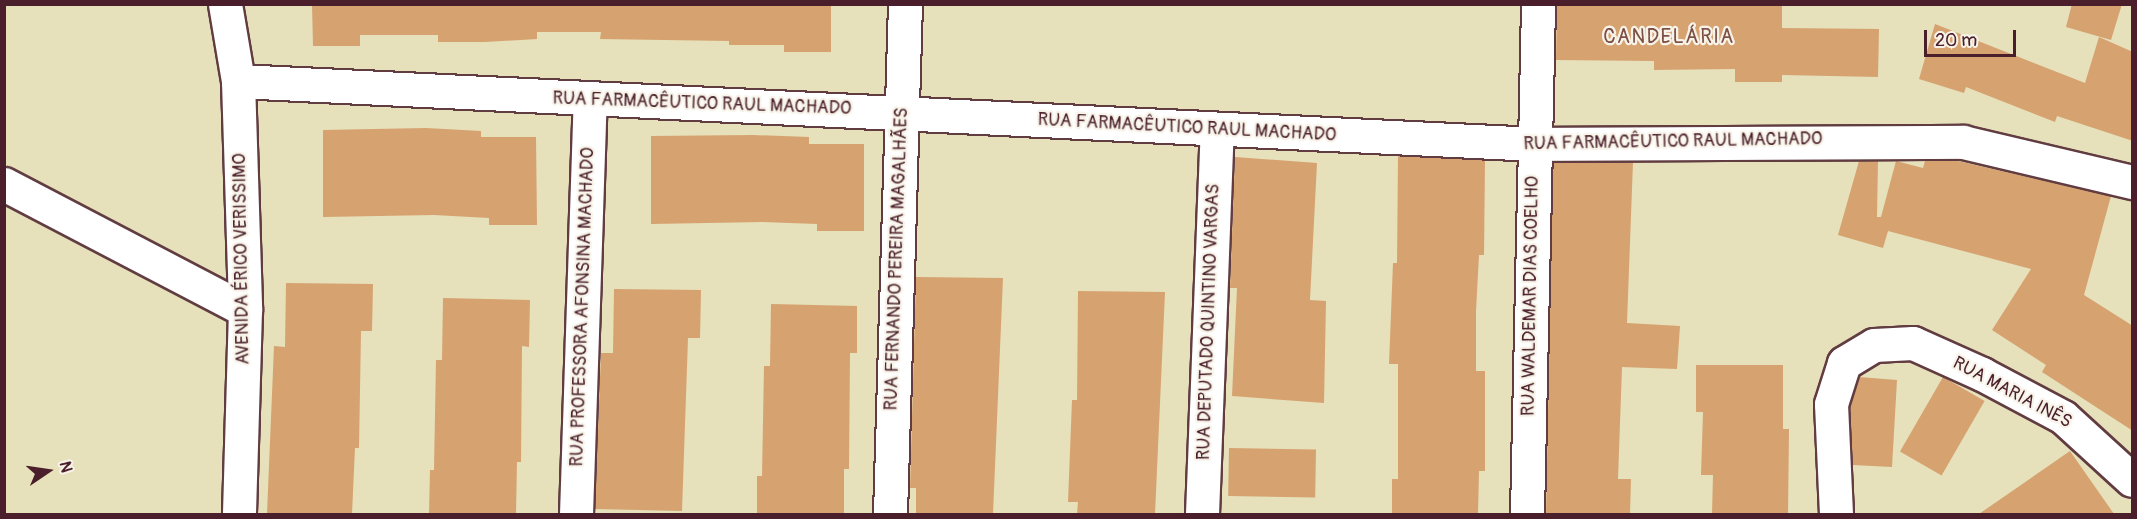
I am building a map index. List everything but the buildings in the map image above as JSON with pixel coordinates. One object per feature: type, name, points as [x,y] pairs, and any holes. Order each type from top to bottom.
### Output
[{"type":"street","name":"AVENIDA ÉRICO VERISSIMO","points":[[225,4],[238,81],[245,310],[239,514]]},
{"type":"street","name":"RUA FERNANDO PEREIRA MAGALHÃES","points":[[890,514],[904,4]]},
{"type":"street","name":"RUA WALDEMAR DIAS COELHO","points":[[1527,514],[1538,4]]},
{"type":"street","name":"RUA FARMACÊUTICO RAUL MACHADO","points":[[238,81],[590,100],[901,112],[1216,130],[1535,144],[1963,142],[2133,182]]},
{"type":"street","name":"RUA PROFESSORA AFONSINA MACHADO","points":[[576,514],[590,100]]},
{"type":"street","name":"RUA DEPUTADO QUINTINO VARGAS","points":[[1202,514],[1216,130]]},
{"type":"street","points":[[4,184],[245,310]]},
{"type":"street","name":"RUA MARIA INÊS","points":[[1836,514],[1831,404],[1844,363],[1874,345],[1913,343],[1982,374],[2063,417],[2133,480]]},
{"type":"district","name":"CANDELÁRIA","points":[[1669,36]]}]
